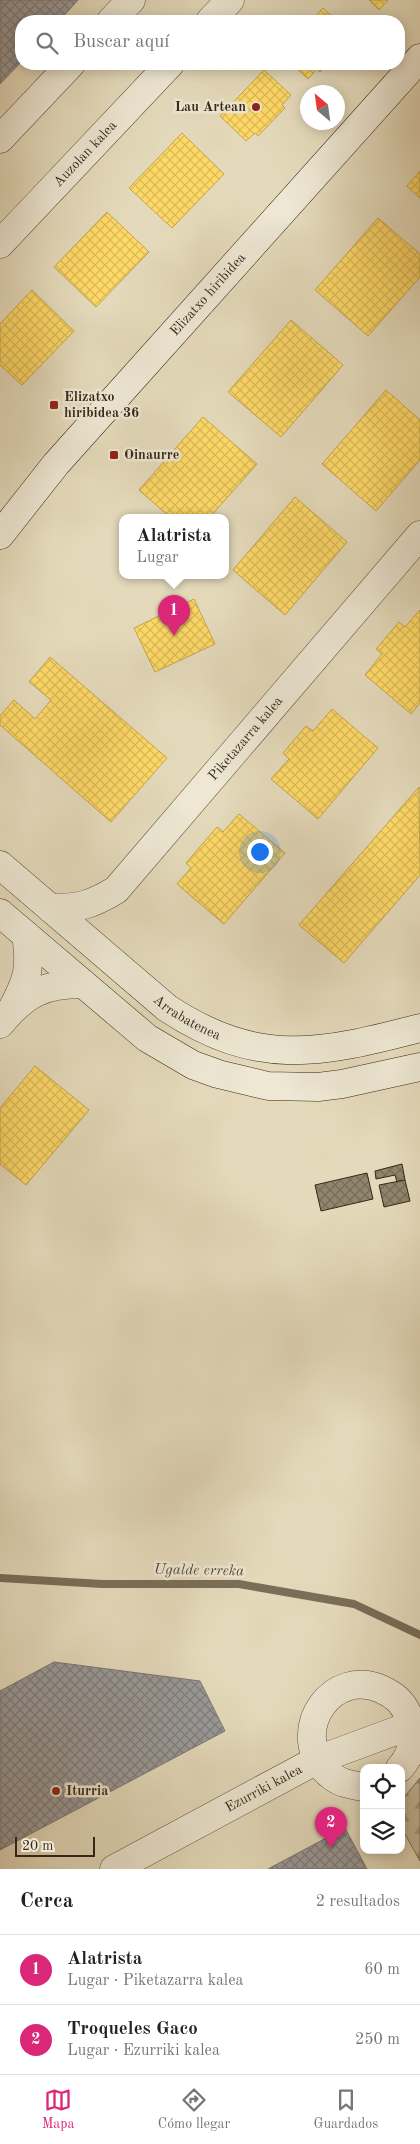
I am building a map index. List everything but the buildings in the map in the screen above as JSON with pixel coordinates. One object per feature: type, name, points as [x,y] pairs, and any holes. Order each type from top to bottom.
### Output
[{"type":"street","points":[[117,15],[131,0]]},
{"type":"street","points":[[216,15],[230,0]]},
{"type":"street","name":"Elizatxo hiribidea","points":[[0,535],[56,464],[420,58]]},
{"type":"street","points":[[0,140],[65,70]]},
{"type":"street","name":"Auzolan kalea","points":[[0,244],[164,70]]},
{"type":"street","name":"Piketazarra kalea","points":[[50,908],[77,908],[93,904],[116,890],[420,535]]},
{"type":"street","name":"Arrabatenea","points":[[0,865],[167,1008],[192,1024],[219,1037],[247,1046],[276,1051],[304,1052],[333,1049],[420,1028]]},
{"type":"street","points":[[0,913],[147,1038],[169,1053],[193,1065],[243,1082],[293,1088],[342,1084],[420,1067]]},
{"type":"street","points":[[5,1019],[26,982],[30,961],[26,935]]},
{"type":"street","points":[[5,1019],[37,991],[57,984],[83,984]]},
{"type":"street","points":[[360,1785],[343,1783],[327,1772],[317,1760],[312,1744],[314,1718],[319,1708],[331,1694],[354,1685],[373,1686],[393,1695],[403,1705],[416,1724],[408,1758],[403,1764]]},
{"type":"street","name":"Ezurriki kalea","points":[[114,1869],[317,1760],[416,1724]]},
{"type":"green space","points":[[420,1778],[420,1861],[405,1834],[405,1796]]},
{"type":"waterway","name":"Ugalde erreka","points":[[0,1578],[102,1584],[239,1584],[354,1604],[420,1635]]},
{"type":"place","name":"Lau Artean","points":[[256,107]]},
{"type":"place","name":"Elizatxo hiribidea 36","points":[[54,405]]},
{"type":"place","name":"Oinaurre","points":[[114,455]]},
{"type":"place","name":"Alatrista","points":[[174,636]]},
{"type":"place","name":"Iturria","points":[[56,1791]]},
{"type":"place","name":"Troqueles Gaco","points":[[331,1848]]}]
